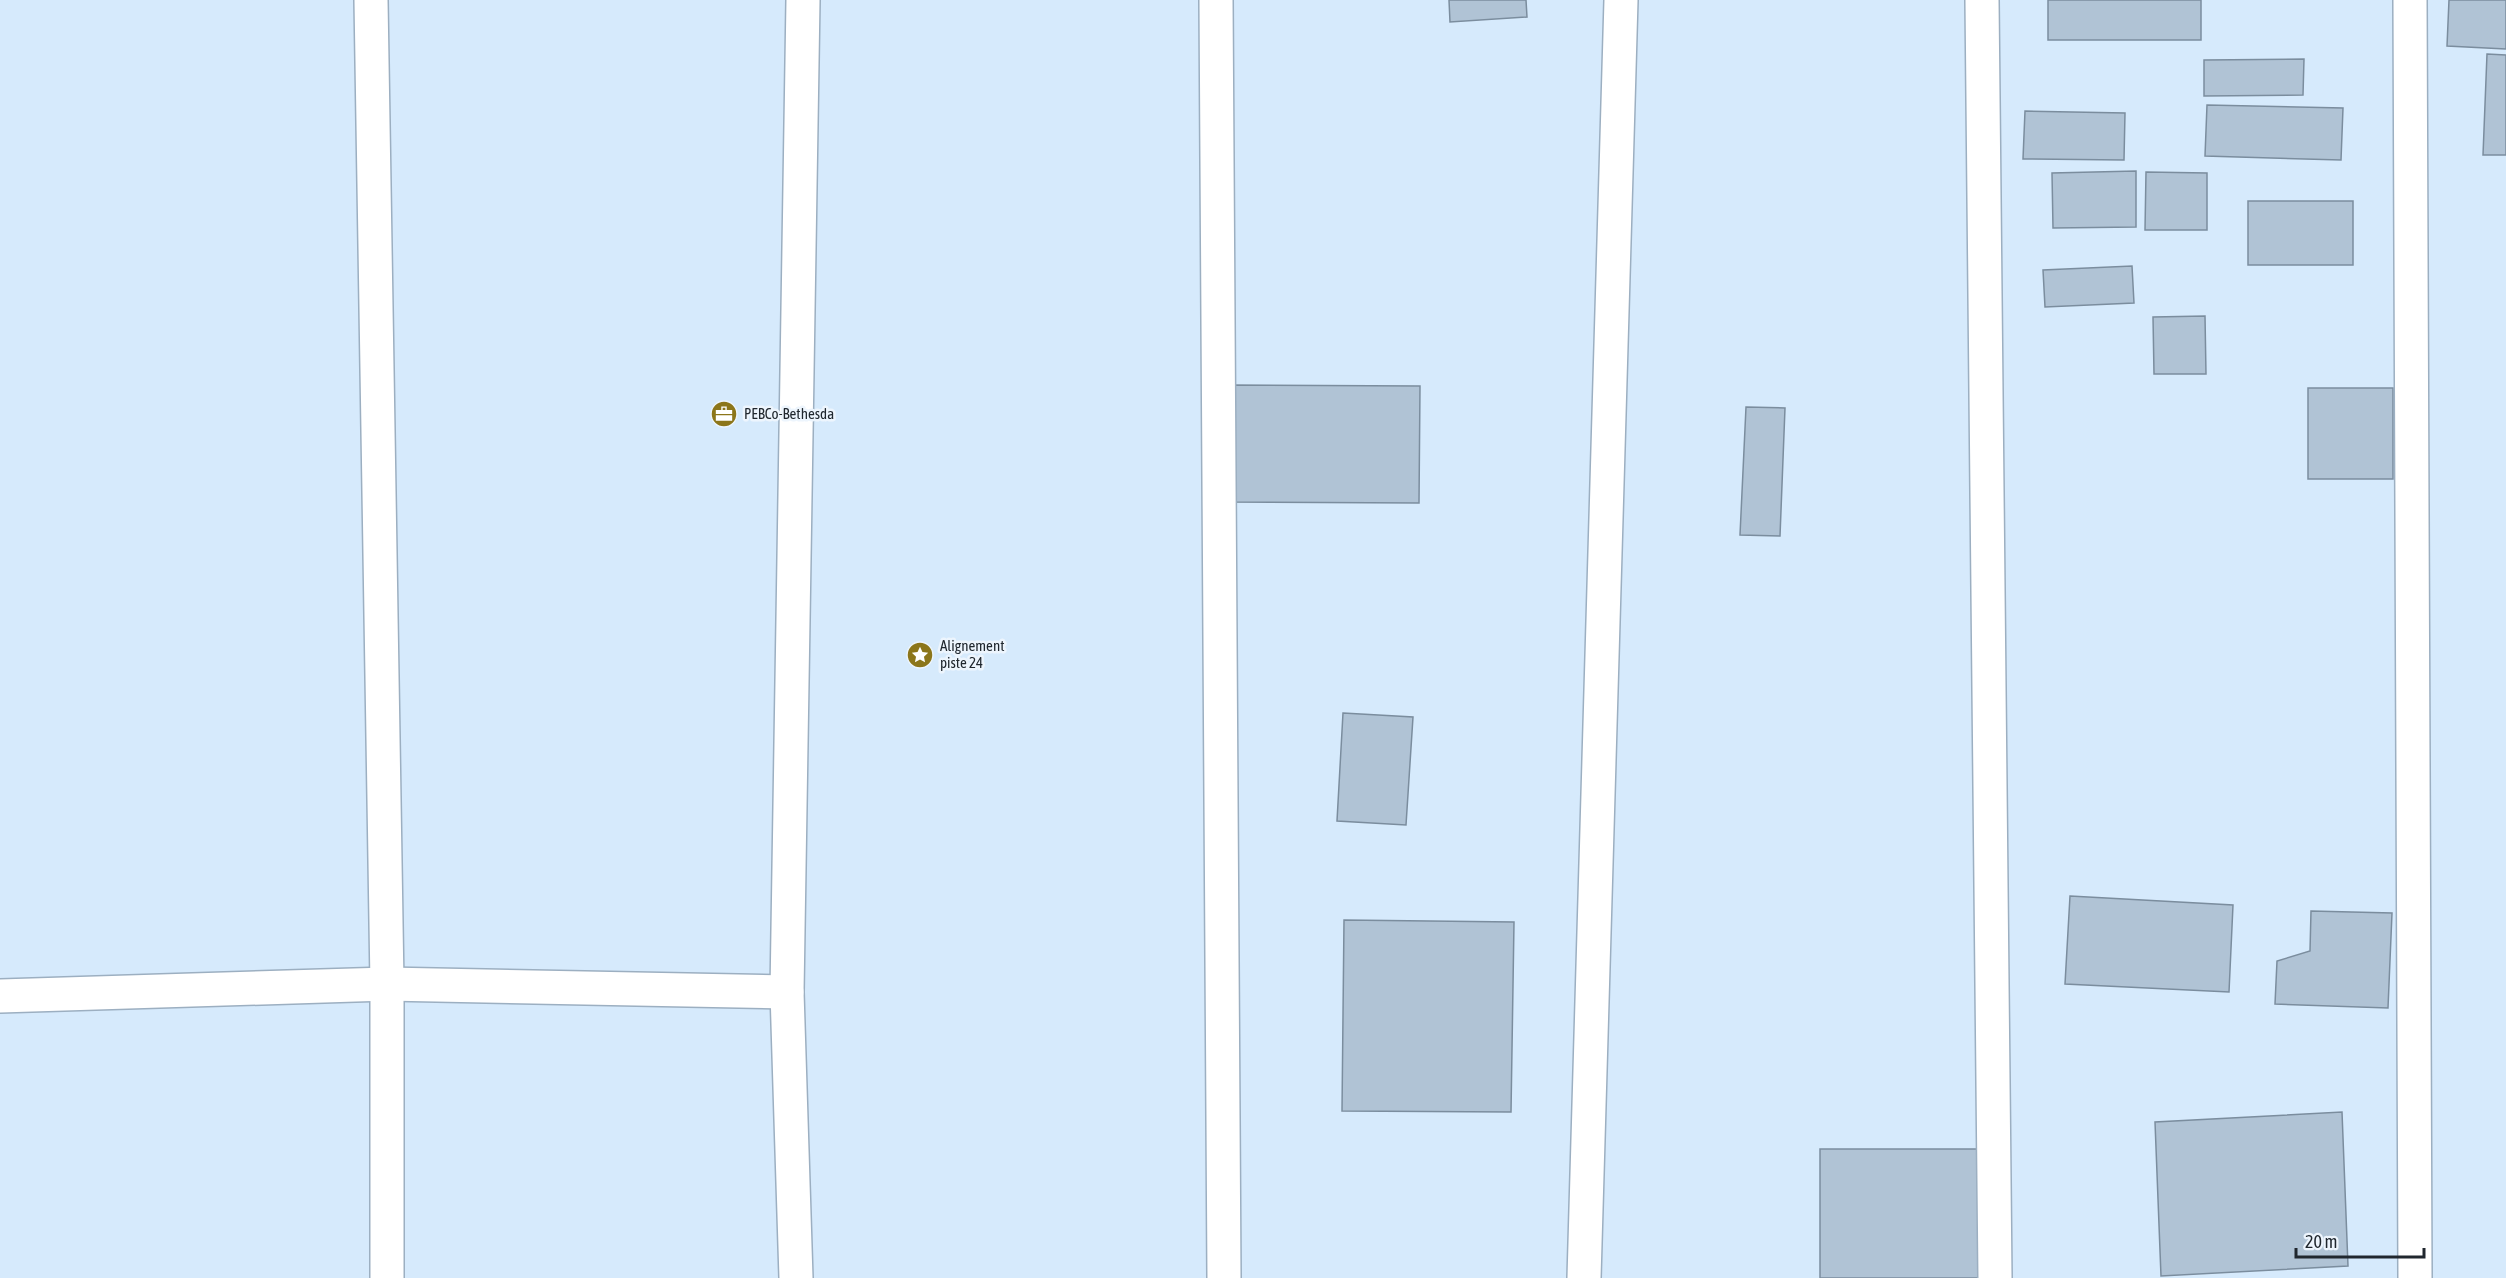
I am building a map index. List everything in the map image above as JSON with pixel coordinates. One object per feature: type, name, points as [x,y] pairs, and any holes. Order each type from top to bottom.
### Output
[{"type":"street","points":[[371,0],[387,984],[387,1278]]},
{"type":"street","points":[[796,1278],[787,992],[803,0]]},
{"type":"street","points":[[1216,0],[1224,1278]]},
{"type":"street","points":[[1584,1278],[1621,0]]},
{"type":"street","points":[[1982,0],[1995,1278]]},
{"type":"street","points":[[2410,0],[2415,1278]]},
{"type":"street","points":[[0,996],[387,984],[787,992]]},
{"type":"building","points":[[1449,0],[1526,0],[1527,17],[1450,22]]},
{"type":"building","points":[[2048,0],[2201,0],[2201,40],[2048,40]]},
{"type":"building","points":[[2449,0],[2506,0],[2506,49],[2447,46]]},
{"type":"building","points":[[2487,54],[2506,55],[2506,155],[2483,155]]},
{"type":"building","points":[[2304,59],[2303,95],[2204,96],[2204,60]]},
{"type":"building","points":[[2207,105],[2343,108],[2341,160],[2205,156]]},
{"type":"building","points":[[2025,111],[2125,113],[2124,160],[2023,159]]},
{"type":"building","points":[[2136,171],[2136,227],[2053,228],[2052,173]]},
{"type":"building","points":[[2146,172],[2207,173],[2207,230],[2145,230]]},
{"type":"building","points":[[2248,201],[2353,201],[2353,265],[2248,265]]},
{"type":"building","points":[[2132,266],[2134,303],[2045,307],[2043,270]]},
{"type":"building","points":[[2205,316],[2206,374],[2154,374],[2153,317]]},
{"type":"building","points":[[1231,385],[1420,386],[1419,503],[1230,502]]},
{"type":"building","points":[[2308,388],[2393,388],[2393,479],[2308,479]]},
{"type":"building","points":[[1746,407],[1785,408],[1780,536],[1740,535]]},
{"type":"building","points":[[1343,713],[1413,717],[1406,825],[1337,821]]},
{"type":"building","points":[[2070,896],[2233,905],[2229,992],[2065,984]]},
{"type":"building","points":[[2311,911],[2392,913],[2388,1008],[2275,1004],[2277,961],[2310,951]]},
{"type":"building","points":[[1344,920],[1514,922],[1511,1112],[1342,1111]]},
{"type":"building","points":[[2342,1112],[2348,1266],[2161,1276],[2155,1122]]},
{"type":"building","points":[[1820,1149],[1978,1149],[1978,1278],[1820,1278]]},
{"type":"place","name":"PEBCo-Bethesda","points":[[724,414]]},
{"type":"place","name":"Alignement piste 24","points":[[920,655]]}]
